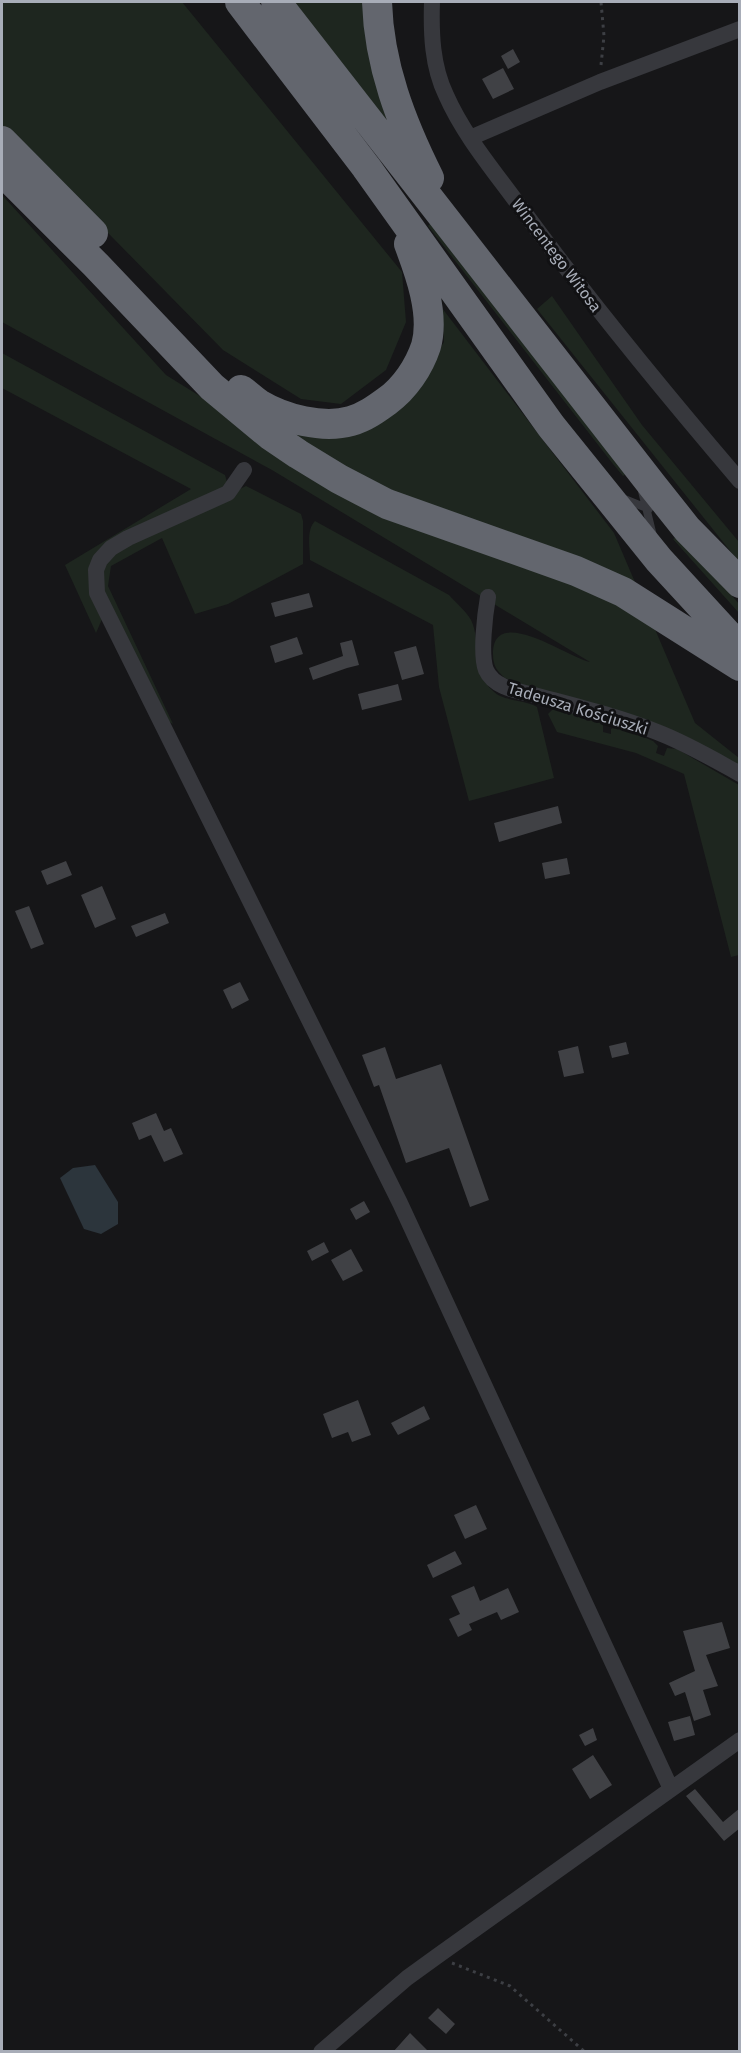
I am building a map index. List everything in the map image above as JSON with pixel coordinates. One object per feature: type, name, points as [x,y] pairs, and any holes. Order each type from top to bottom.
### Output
[{"type":"highway","points":[[240,2],[359,158],[551,426],[659,560],[740,648]]},
{"type":"highway","points":[[276,2],[635,463],[677,524],[740,583]]},
{"type":"highway","points":[[377,2],[381,48],[392,93],[402,121],[434,189],[462,241]]},
{"type":"highway","points":[[2,141],[138,280],[239,388],[258,404],[282,415],[309,422],[351,421],[372,412],[396,394],[412,375],[426,345],[428,317],[425,296],[398,213]]},
{"type":"highway","points":[[2,171],[95,264],[212,387],[270,435],[298,454],[387,504],[576,571],[623,592],[740,666]]},
{"type":"street","name":"Wincentego Witosa","points":[[432,2],[431,30],[437,74],[446,96],[470,138],[561,262],[740,481]]},
{"type":"street","points":[[470,138],[600,82],[740,29]]},
{"type":"street","points":[[244,470],[228,493],[128,538],[111,548],[100,560],[96,570],[97,593],[400,1203],[671,1788]]},
{"type":"street","name":"Tadeusza Kościuszki","points":[[488,597],[485,618],[485,662],[487,671],[495,681],[510,689],[589,709],[657,732],[740,774]]},
{"type":"street","points":[[321,2052],[407,1978],[740,1740]]},
{"type":"lane","points":[[635,463],[659,560]]},
{"type":"lane","points":[[600,488],[657,513]]},
{"type":"path","points":[[600,82],[604,36],[602,2]]},
{"type":"path","points":[[436,1957],[510,1986],[585,2052]]},
{"type":"shaded area","points":[[2,2],[182,2],[402,272],[406,322],[386,370],[341,404],[301,399],[223,350],[2,125]]},
{"type":"shaded area","points":[[290,2],[369,2],[391,122],[386,125]]},
{"type":"shaded area","points":[[2,195],[166,375],[277,444],[296,430],[421,377],[444,342],[442,308],[614,533],[695,723],[739,758],[739,767],[505,678],[496,668],[493,654],[496,640],[505,633],[534,637],[590,662],[272,470],[2,322]]},
{"type":"shaded area","points":[[433,220],[629,472],[623,476],[613,464],[428,226]]},
{"type":"shaded area","points":[[552,296],[642,425],[739,542],[739,562],[537,309]]},
{"type":"shaded area","points":[[2,353],[225,475],[226,487],[100,553],[102,619],[96,633],[65,565],[191,489],[2,388]]},
{"type":"shaded area","points":[[246,486],[301,514],[303,564],[228,604],[195,614],[162,538],[111,566],[108,586],[173,724],[168,721],[101,590],[105,564],[115,551]]},
{"type":"shaded area","points":[[315,521],[449,595],[464,610],[474,629],[481,674],[486,683],[498,695],[537,707],[554,778],[469,801],[439,687],[433,625],[310,560],[309,534]]},
{"type":"shaded area","points":[[680,534],[739,604],[739,613],[673,539]]},
{"type":"shaded area","points":[[554,708],[599,721],[603,725],[603,732],[611,734],[611,729],[617,726],[653,741],[658,746],[656,753],[664,756],[667,748],[677,749],[739,785],[739,955],[731,957],[684,774],[636,753],[557,732],[548,714]]},
{"type":"shaded area","points":[[95,1165],[118,1202],[118,1224],[101,1234],[84,1229],[60,1178],[73,1168]]},
{"type":"building","points":[[513,49],[520,62],[508,69],[501,56]]},
{"type":"building","points":[[503,68],[514,89],[493,99],[482,79]]},
{"type":"building","points":[[309,593],[313,607],[275,617],[271,603]]},
{"type":"building","points":[[297,637],[303,654],[275,663],[270,646]]},
{"type":"building","points":[[352,640],[359,665],[313,680],[309,668],[343,656],[340,643]]},
{"type":"building","points":[[416,646],[424,674],[402,680],[394,652]]},
{"type":"building","points":[[398,684],[402,700],[362,710],[358,694]]},
{"type":"building","points":[[558,806],[562,823],[499,842],[494,823]]},
{"type":"building","points":[[567,858],[570,874],[545,879],[542,863]]},
{"type":"building","points":[[66,861],[72,875],[47,885],[41,871]]},
{"type":"building","points":[[102,886],[116,919],[95,928],[81,895]]},
{"type":"building","points":[[29,906],[44,944],[31,949],[15,911]]},
{"type":"building","points":[[165,913],[169,923],[136,937],[131,926]]},
{"type":"building","points":[[240,982],[249,1000],[232,1009],[223,990]]},
{"type":"building","points":[[626,1042],[629,1054],[612,1058],[609,1046]]},
{"type":"building","points":[[578,1046],[584,1073],[564,1077],[558,1051]]},
{"type":"building","points":[[385,1047],[396,1079],[441,1064],[489,1200],[470,1207],[449,1148],[406,1163],[379,1085],[374,1087],[362,1055]]},
{"type":"building","points":[[156,1113],[164,1131],[171,1128],[183,1154],[164,1162],[151,1135],[139,1140],[132,1123]]},
{"type":"building","points":[[364,1201],[370,1212],[356,1220],[350,1209]]},
{"type":"building","points":[[324,1242],[329,1252],[312,1261],[307,1251]]},
{"type":"building","points":[[351,1249],[363,1271],[343,1281],[331,1260]]},
{"type":"building","points":[[358,1400],[371,1435],[352,1442],[348,1432],[332,1438],[323,1414]]},
{"type":"building","points":[[424,1406],[430,1419],[398,1435],[391,1423]]},
{"type":"building","points":[[476,1505],[487,1529],[465,1539],[454,1515]]},
{"type":"building","points":[[455,1551],[462,1564],[433,1578],[427,1565]]},
{"type":"building","points":[[474,1586],[480,1601],[508,1588],[519,1612],[501,1620],[497,1612],[469,1624],[472,1630],[458,1637],[449,1619],[460,1614],[451,1596]]},
{"type":"building","points":[[722,1622],[730,1648],[706,1655],[718,1686],[703,1690],[711,1715],[694,1721],[685,1692],[675,1696],[669,1683],[695,1671],[683,1631]]},
{"type":"building","points":[[690,1716],[695,1735],[674,1741],[668,1722]]},
{"type":"building","points":[[593,1728],[597,1740],[585,1746],[579,1735]]},
{"type":"building","points":[[593,1755],[612,1785],[590,1799],[572,1769]]},
{"type":"building","points":[[695,1789],[723,1822],[740,1808],[740,1828],[724,1841],[686,1796]]},
{"type":"building","points":[[438,2008],[455,2024],[446,2034],[428,2018]]},
{"type":"building","points":[[410,2033],[429,2052],[393,2052]]}]
